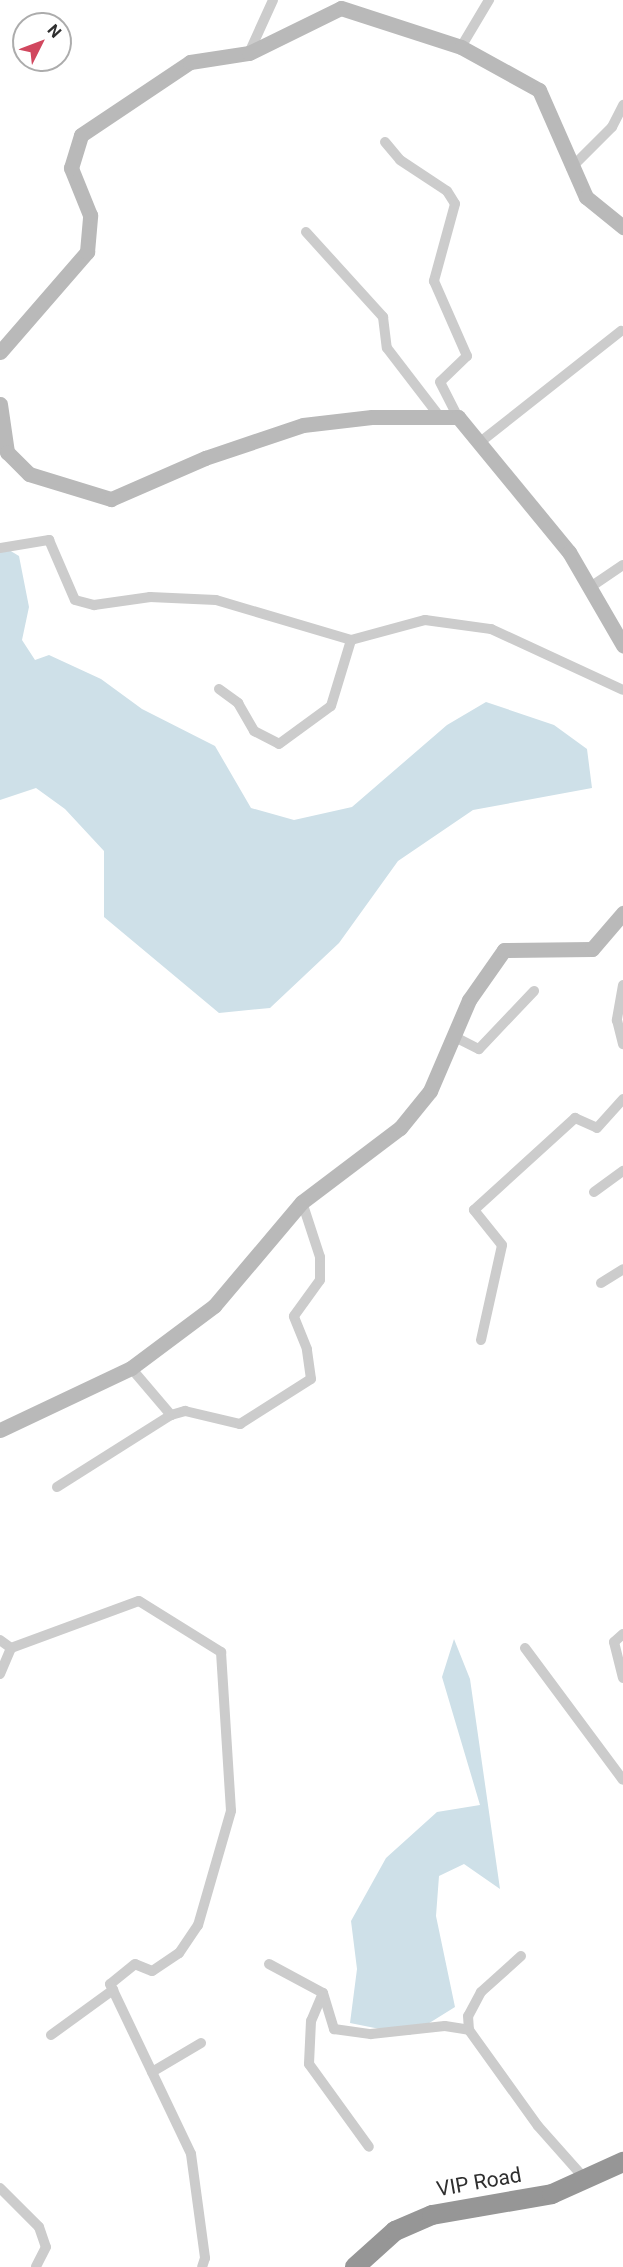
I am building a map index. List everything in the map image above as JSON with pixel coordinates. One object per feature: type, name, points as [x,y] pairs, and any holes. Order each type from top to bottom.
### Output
[{"type":"highway","name":"VIP Road","points":[[355,2267],[394,2231],[432,2215],[552,2194],[623,2162]]},
{"type":"street","points":[[249,53],[273,0]]},
{"type":"street","points":[[461,47],[489,0]]},
{"type":"street","points":[[0,352],[87,252],[90,216],[71,168],[81,135],[190,62],[249,53],[341,8],[461,47],[539,90],[571,168],[586,197],[623,227]]},
{"type":"street","points":[[571,168],[612,127],[623,105]]},
{"type":"street","points":[[385,142],[400,160],[447,191],[455,204],[434,281],[467,356],[441,382],[458,417],[568,552],[623,645]]},
{"type":"street","points":[[306,232],[383,317],[387,348],[440,417]]},
{"type":"street","points":[[479,443],[621,331]]},
{"type":"street","points":[[0,404],[7,452],[29,474],[111,499],[205,458],[303,425],[372,417],[458,417]]},
{"type":"street","points":[[0,548],[49,540],[75,600],[94,605],[150,597],[216,600],[351,640],[425,620],[491,629],[623,690]]},
{"type":"street","points":[[589,588],[623,566]]},
{"type":"street","points":[[219,689],[238,703],[254,731],[279,744],[331,706],[351,640]]},
{"type":"street","points":[[0,1430],[131,1368],[214,1306],[302,1203],[400,1128],[430,1090],[469,1000],[504,950],[592,950],[623,913]]},
{"type":"street","points":[[623,985],[617,1020],[623,1044]]},
{"type":"street","points":[[453,1036],[479,1049],[534,991]]},
{"type":"street","points":[[481,1340],[502,1245],[474,1210],[575,1118],[597,1128],[623,1099]]},
{"type":"street","points":[[594,1192],[623,1171]]},
{"type":"street","points":[[57,1487],[171,1415],[185,1411],[240,1424],[311,1379],[307,1349],[294,1317],[320,1280],[320,1257],[302,1203]]},
{"type":"street","points":[[601,1283],[623,1269]]},
{"type":"street","points":[[131,1368],[171,1415]]},
{"type":"street","points":[[0,1674],[11,1648],[139,1601],[221,1652],[231,1811],[198,1925],[179,1953],[152,1971],[135,1964],[110,1984],[190,2154],[206,2258],[202,2267]]},
{"type":"street","points":[[623,1634],[614,1642],[623,1678]]},
{"type":"street","points":[[0,1640],[11,1648]]},
{"type":"street","points":[[525,1648],[623,1780]]},
{"type":"street","points":[[521,1956],[481,1992],[468,2016],[469,2030],[538,2126],[585,2178]]},
{"type":"street","points":[[269,1964],[323,1993],[334,2029],[371,2034],[445,2026],[469,2030]]},
{"type":"street","points":[[51,2035],[113,1990]]},
{"type":"street","points":[[323,1993],[311,2021],[309,2064],[369,2147]]},
{"type":"street","points":[[152,2072],[201,2043]]},
{"type":"street","points":[[0,2188],[39,2227],[46,2247],[36,2267]]},
{"type":"shaded area","points":[[9,550],[19,556],[29,607],[22,640],[35,660],[49,655],[101,679],[142,709],[215,746],[251,808],[294,820],[352,807],[447,725],[486,702],[554,725],[587,749],[592,788],[473,810],[398,861],[339,943],[270,1008],[219,1013],[104,917],[104,851],[65,809],[36,788],[0,800],[0,552]]},
{"type":"shaded area","points":[[454,1639],[470,1679],[500,1889],[464,1864],[439,1876],[436,1916],[455,2007],[410,2035],[350,2023],[357,1969],[351,1921],[386,1858],[437,1812],[480,1805],[442,1677]]}]
